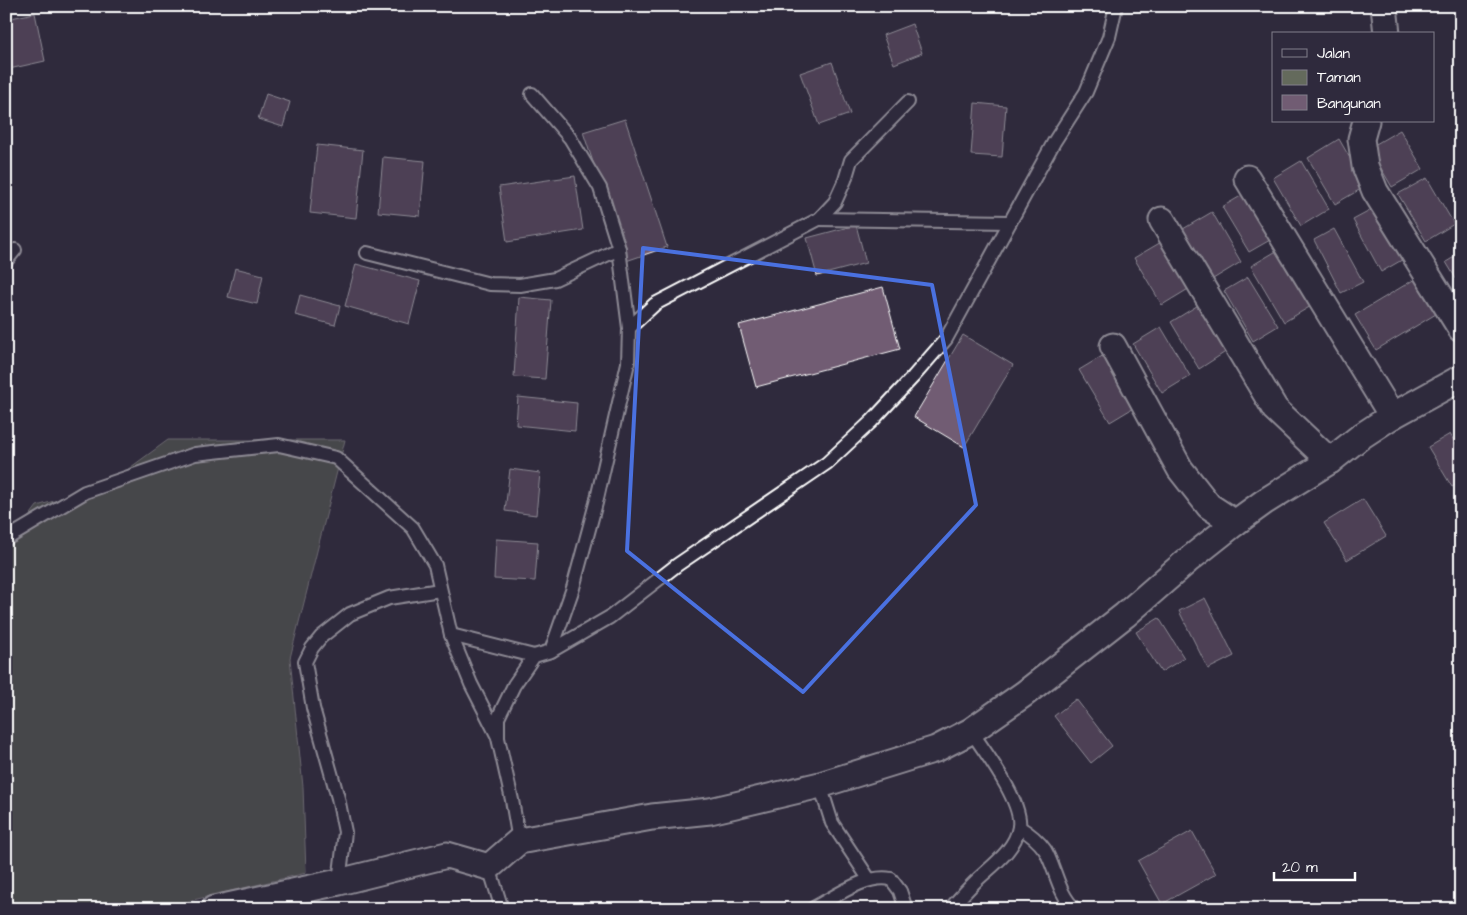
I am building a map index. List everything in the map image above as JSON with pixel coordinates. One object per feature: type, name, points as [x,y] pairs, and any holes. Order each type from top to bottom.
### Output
[{"type":"street","points":[[1384,6],[1387,32]]},
{"type":"street","points":[[1366,122],[1361,139],[1365,166],[1375,191],[1461,329]]},
{"type":"street","points":[[1247,178],[1392,416]]},
{"type":"street","points":[[1162,220],[1275,409],[1330,461]]},
{"type":"street","points":[[1113,346],[1180,469],[1209,506],[1235,523]]},
{"type":"street","points":[[214,909],[339,882],[447,855],[489,867],[519,841],[652,817],[710,811],[820,785],[936,749],[971,731],[1024,694],[1118,620],[1187,561],[1264,502],[1330,461],[1392,416],[1461,378]]},
{"type":"lane","points":[[451,635],[534,656],[551,651],[610,617],[677,565],[826,463],[872,421],[946,339],[1054,142],[1086,92],[1110,38],[1116,6]]},
{"type":"lane","points":[[532,94],[570,138],[600,188],[619,249],[629,328],[628,363],[596,503],[573,588],[551,651]]},
{"type":"lane","points":[[629,328],[655,304],[819,219],[835,202],[845,180],[851,160],[908,102]]},
{"type":"lane","points":[[819,219],[1010,222]]},
{"type":"lane","points":[[367,253],[490,284],[520,285],[555,279],[619,249]]},
{"type":"lane","points":[[6,261],[15,250]]},
{"type":"lane","points":[[6,539],[86,492],[195,454],[279,445],[336,458],[413,528],[435,565],[451,635],[471,684],[498,738]]},
{"type":"lane","points":[[339,882],[345,832],[338,798],[313,708],[305,662],[312,648],[321,637],[350,614],[389,598],[440,590]]},
{"type":"lane","points":[[519,841],[498,738],[498,718],[514,685],[534,656]]},
{"type":"lane","points":[[950,909],[974,882],[1009,850],[1019,827],[1018,816],[1005,780],[971,731]]},
{"type":"lane","points":[[820,785],[832,822],[869,879]]},
{"type":"lane","points":[[1019,827],[1032,834],[1045,851],[1064,894],[1075,909]]},
{"type":"lane","points":[[489,867],[502,909]]},
{"type":"lane","points":[[812,909],[869,879],[881,877],[891,879],[900,891],[906,909]]},
{"type":"highlighted area","points":[[643,248],[932,285],[976,505],[803,692],[627,551]]},
{"type":"green space","points":[[168,440],[345,440],[290,658],[303,787],[306,873],[156,909],[6,909],[6,548],[37,506],[105,486]]},
{"type":"building","points":[[35,13],[45,61],[9,69],[6,55],[6,19]]},
{"type":"building","points":[[912,24],[922,53],[894,64],[883,35]]},
{"type":"building","points":[[832,62],[850,114],[819,125],[800,73]]},
{"type":"building","points":[[266,94],[290,102],[283,127],[258,119]]},
{"type":"building","points":[[975,103],[1006,106],[1002,157],[971,155]]},
{"type":"building","points":[[625,119],[667,247],[626,261],[583,132]]},
{"type":"building","points":[[1400,130],[1423,169],[1392,187],[1369,148]]},
{"type":"building","points":[[1339,139],[1366,186],[1335,204],[1308,158]]},
{"type":"building","points":[[317,145],[363,150],[356,218],[310,213]]},
{"type":"building","points":[[383,157],[425,161],[420,216],[378,212]]},
{"type":"building","points":[[1301,161],[1329,209],[1301,226],[1273,178]]},
{"type":"building","points":[[575,176],[583,230],[507,242],[499,187]]},
{"type":"building","points":[[1427,178],[1454,224],[1426,241],[1398,194]]},
{"type":"building","points":[[1251,190],[1277,236],[1249,252],[1222,207]]},
{"type":"building","points":[[1379,206],[1407,257],[1381,272],[1353,220]]},
{"type":"building","points":[[1212,212],[1241,262],[1213,279],[1183,229]]},
{"type":"building","points":[[856,225],[866,263],[817,276],[807,238]]},
{"type":"building","points":[[1334,229],[1363,282],[1341,293],[1314,240]]},
{"type":"building","points":[[1163,241],[1190,288],[1162,305],[1134,258]]},
{"type":"building","points":[[1285,246],[1318,302],[1284,322],[1251,266]]},
{"type":"building","points":[[1461,253],[1461,287],[1446,262]]},
{"type":"building","points":[[356,264],[420,281],[409,324],[345,306]]},
{"type":"building","points":[[235,268],[263,275],[257,304],[228,297]]},
{"type":"building","points":[[1248,277],[1278,326],[1253,341],[1224,291]]},
{"type":"building","points":[[1415,279],[1436,314],[1376,350],[1355,315]]},
{"type":"building","points":[[883,287],[900,349],[756,387],[739,325]]},
{"type":"building","points":[[300,295],[340,306],[335,325],[295,315]]},
{"type":"building","points":[[519,297],[551,300],[545,379],[514,377]]},
{"type":"building","points":[[1200,304],[1227,351],[1199,369],[1171,322]]},
{"type":"building","points":[[1161,327],[1190,376],[1162,393],[1133,344]]},
{"type":"building","points":[[963,335],[1013,365],[964,447],[914,417]]},
{"type":"building","points":[[1109,352],[1140,404],[1110,422],[1079,370]]},
{"type":"building","points":[[518,397],[577,403],[575,431],[516,425]]},
{"type":"building","points":[[1450,434],[1461,453],[1461,482],[1452,487],[1428,447]]},
{"type":"building","points":[[510,469],[540,473],[536,515],[505,511]]},
{"type":"building","points":[[1363,499],[1386,536],[1347,560],[1324,523]]},
{"type":"building","points":[[496,539],[538,542],[535,581],[494,579]]},
{"type":"building","points":[[1205,598],[1234,656],[1208,669],[1179,611]]},
{"type":"building","points":[[1159,618],[1184,658],[1161,672],[1136,632]]},
{"type":"building","points":[[1076,699],[1112,746],[1091,763],[1054,716]]},
{"type":"building","points":[[1192,831],[1216,874],[1162,904],[1138,861]]}]
